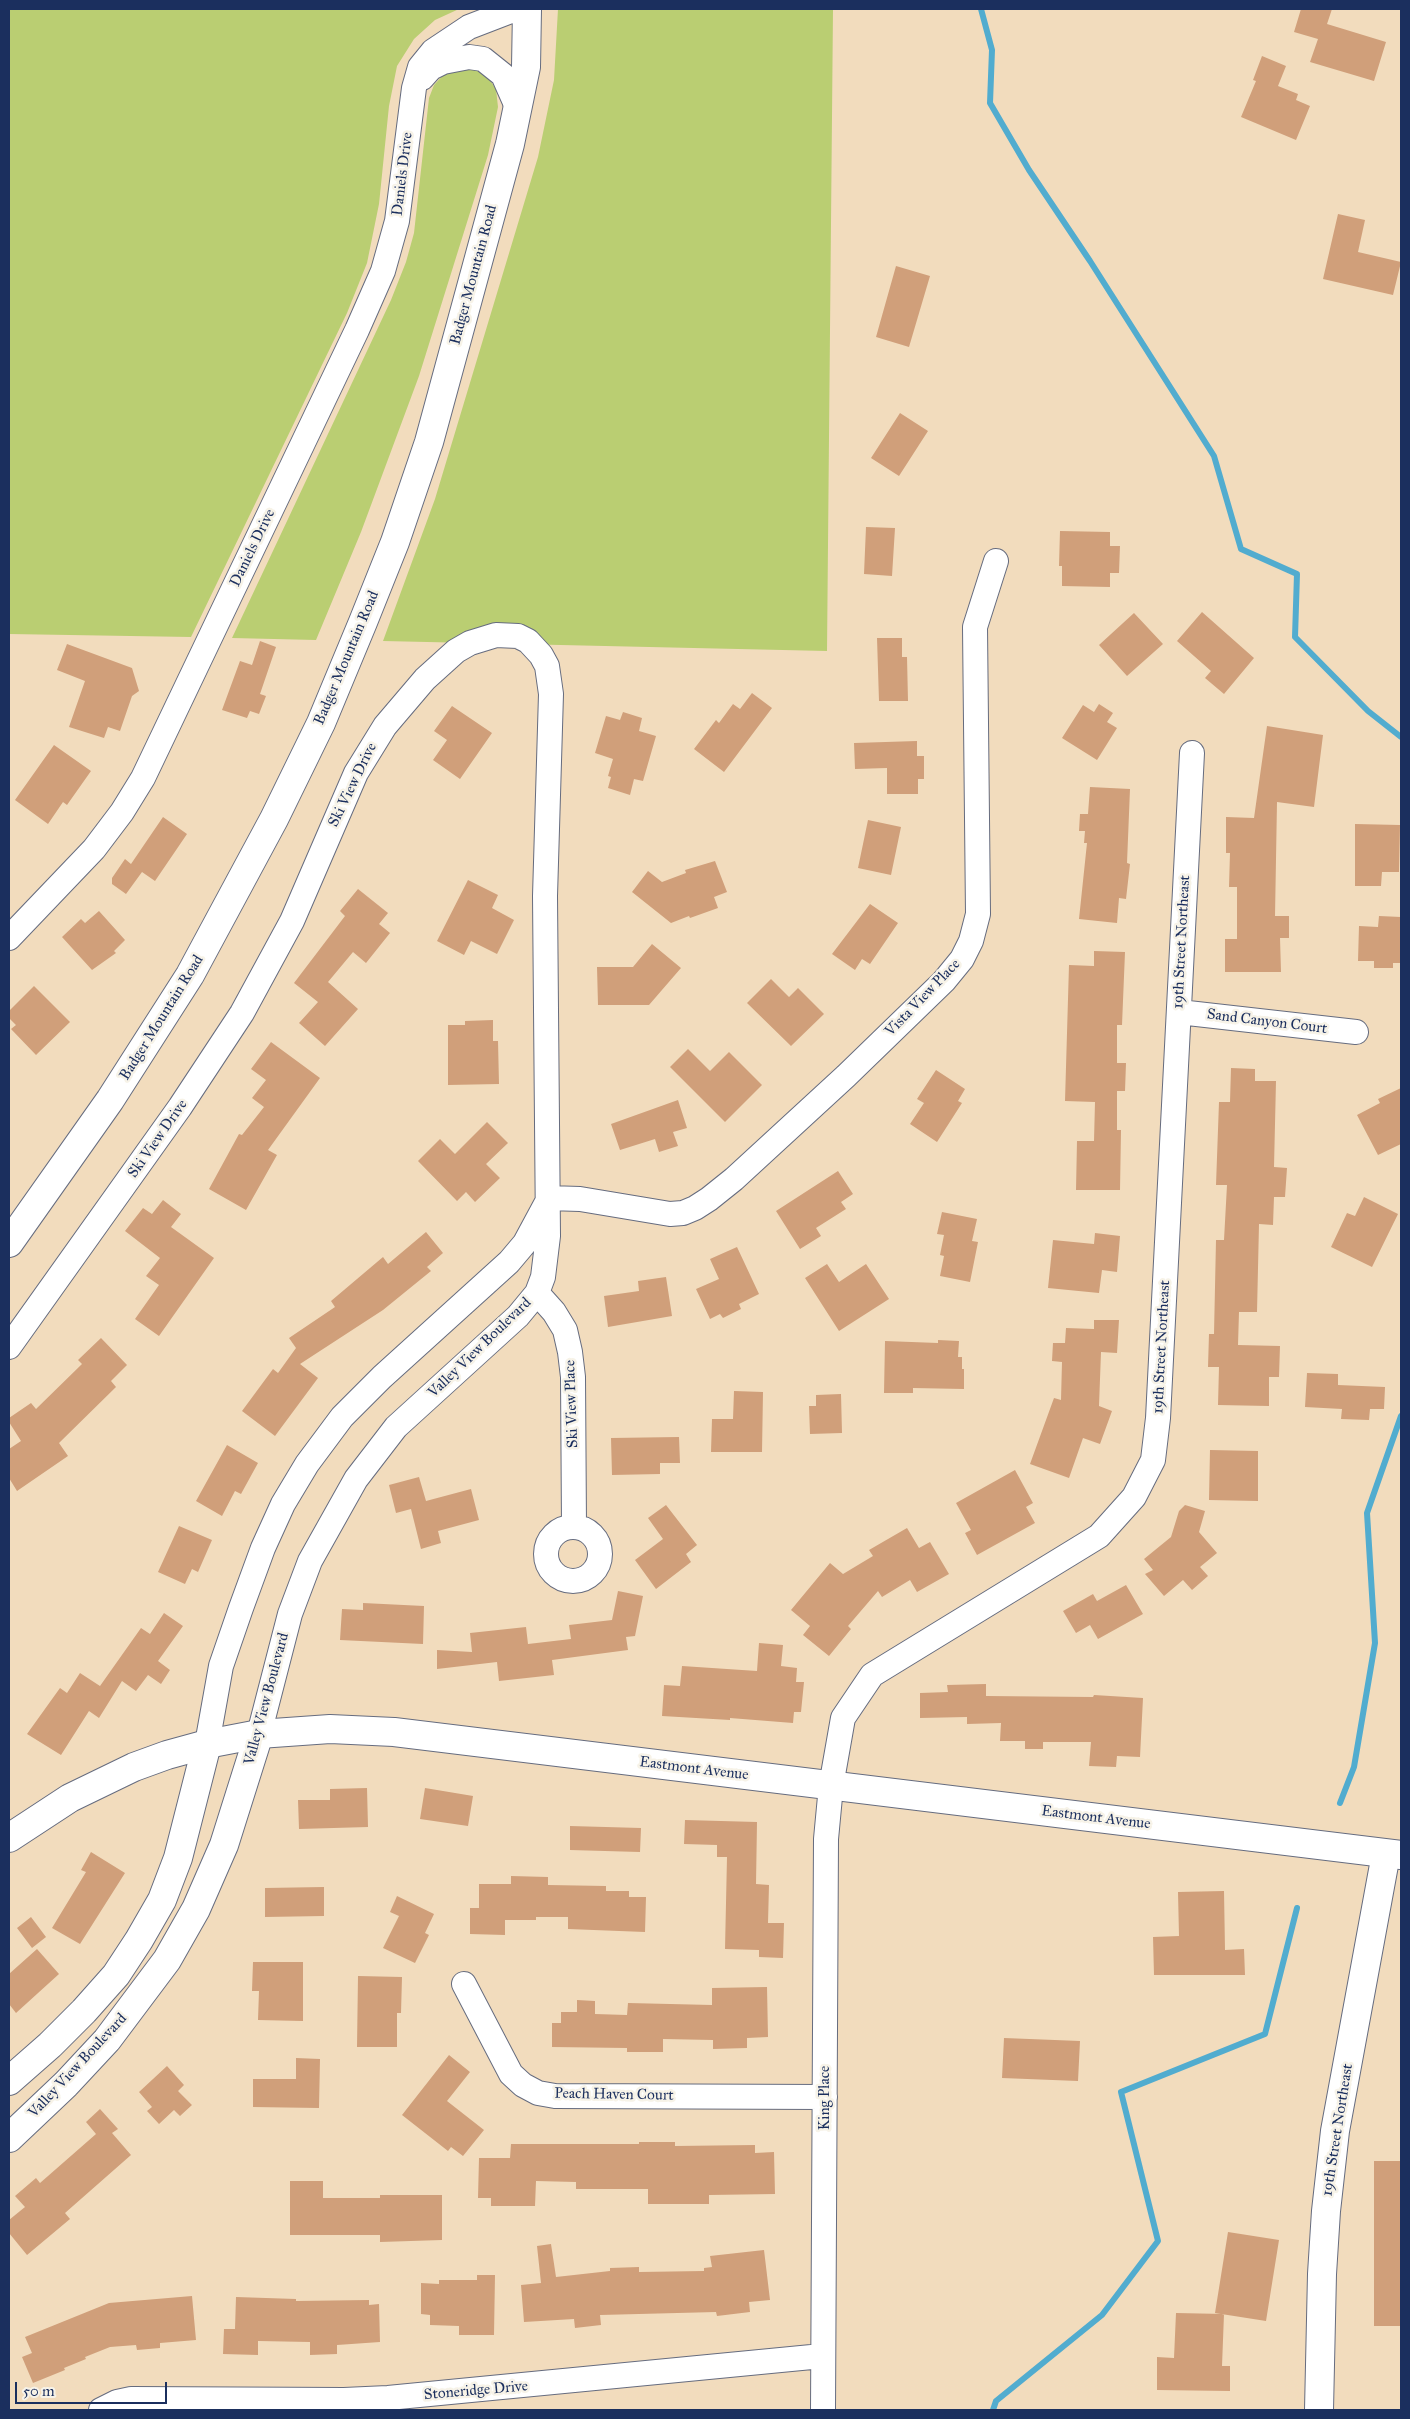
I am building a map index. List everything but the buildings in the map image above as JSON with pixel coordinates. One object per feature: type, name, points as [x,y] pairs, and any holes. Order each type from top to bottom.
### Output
[{"type":"main road","name":"Badger Mountain Road","points":[[9,1243],[110,1100],[190,975],[274,819],[321,723],[395,542],[429,442],[518,109],[526,67],[527,9]]},
{"type":"main road","name":"Eastmont Avenue","points":[[9,1838],[55,1807],[102,1782],[167,1755],[207,1744],[259,1734],[330,1729],[394,1732],[1394,1854]]},
{"type":"main road","name":"Valley View Boulevard","points":[[9,2138],[66,2084],[107,2040],[168,1960],[196,1909],[224,1845],[259,1734]]},
{"type":"main road","points":[[9,2082],[84,2011],[116,1974],[144,1932],[162,1900],[178,1858],[207,1744]]},
{"type":"main road","name":"19th Street Northeast","points":[[1319,2410],[1324,2238],[1335,2131],[1394,1854]]},
{"type":"street","name":"Daniels Drive","points":[[9,938],[94,849],[143,778],[162,742],[378,283],[397,220],[414,88],[420,67],[433,51],[469,27],[508,12],[527,9]]},
{"type":"street","name":"Daniels Drive","points":[[411,116],[421,79],[431,68],[443,62],[469,57],[483,59],[503,75],[518,109]]},
{"type":"street","name":"Vista View Place","points":[[548,1198],[580,1199],[670,1214],[683,1213],[695,1208],[710,1199],[734,1179],[846,1076],[944,981],[962,959],[971,940],[978,914],[975,627],[996,561]]},
{"type":"street","name":"Ski View Drive","points":[[9,1347],[180,1107],[242,1013],[292,921],[356,772],[385,726],[425,678],[456,651],[482,638],[496,635],[518,636],[528,641],[541,655],[550,679],[551,710],[545,886],[548,1198]]},
{"type":"street","name":"19th Street Northeast","points":[[831,1786],[843,1718],[872,1675],[1099,1536],[1134,1497],[1153,1460],[1158,1418],[1192,752]]},
{"type":"street","name":"Sand Canyon Court","points":[[1179,1012],[1356,1032]]},
{"type":"street","name":"Valley View Boulevard","points":[[259,1734],[290,1614],[310,1562],[330,1522],[356,1479],[396,1427],[518,1316],[537,1293],[547,1258],[548,1198]]},
{"type":"street","points":[[207,1744],[221,1666],[240,1608],[263,1548],[283,1504],[307,1464],[342,1417],[382,1377],[509,1262],[535,1228],[548,1198]]},
{"type":"street","name":"Ski View Place","points":[[537,1293],[554,1312],[565,1330],[570,1352],[573,1377],[574,1526]]},
{"type":"street","name":"King Place","points":[[823,2410],[826,1839],[831,1786]]},
{"type":"street","name":"Peach Haven Court","points":[[464,1984],[512,2074],[523,2085],[538,2092],[555,2096],[825,2097]]},
{"type":"street","name":"Stoneridge Drive","points":[[101,2410],[117,2402],[131,2399],[344,2405],[822,2356]]},
{"type":"green space","points":[[9,9],[459,9],[435,20],[414,39],[397,66],[389,106],[379,204],[367,263],[347,313],[191,637],[9,634]]},
{"type":"green space","points":[[558,9],[833,9],[827,651],[383,641],[435,499],[538,157],[554,80]]},
{"type":"green space","points":[[473,68],[487,76],[496,89],[498,107],[488,155],[419,376],[361,532],[316,640],[232,638],[391,300],[406,262],[414,233],[429,98],[434,85],[446,72]]},
{"type":"waterway","points":[[981,9],[992,50],[990,103],[1029,170],[1090,261],[1214,456],[1241,549],[1297,574],[1295,637],[1368,711],[1401,737]]},
{"type":"waterway","points":[[1340,1803],[1354,1767],[1375,1643],[1367,1513],[1401,1416]]},
{"type":"waterway","points":[[993,2410],[996,2401],[1102,2315],[1158,2241],[1121,2092],[1265,2034],[1297,1908]]}]
